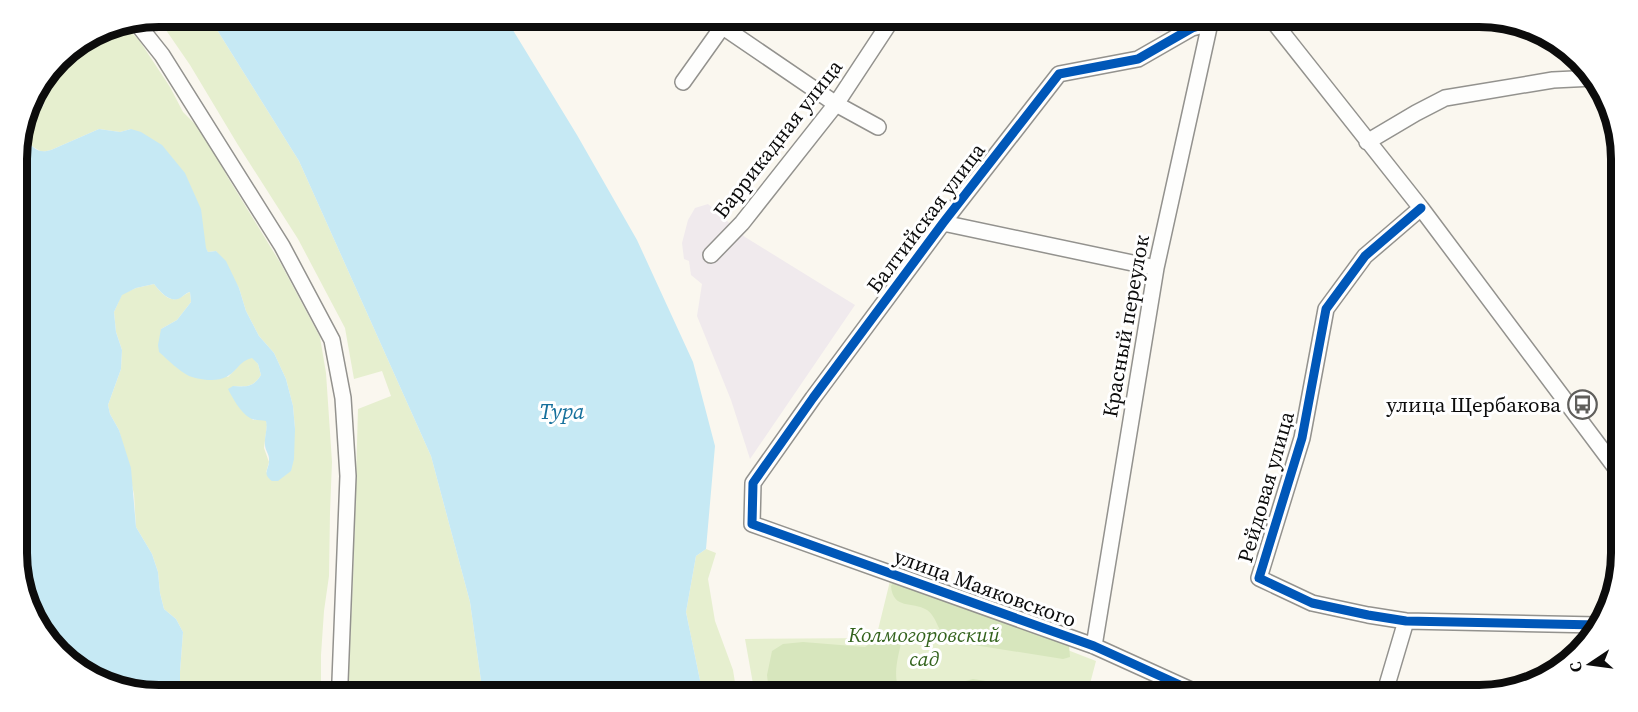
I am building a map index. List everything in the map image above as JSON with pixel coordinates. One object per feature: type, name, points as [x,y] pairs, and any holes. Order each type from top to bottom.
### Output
[{"type":"street","points":[[683,82],[722,27]]},
{"type":"street","points":[[733,27],[836,104],[878,128]]},
{"type":"street","name":"Баррикадная улица","points":[[711,255],[742,223],[836,104],[887,27]]},
{"type":"street","name":"Балтийская улица","points":[[752,524],[753,483],[943,223],[1059,74],[1138,59],[1194,27]]},
{"type":"street","name":"Красный переулок","points":[[1094,646],[1156,268],[1210,27]]},
{"type":"street","points":[[1278,27],[1421,208],[1611,462]]},
{"type":"street","points":[[141,28],[162,55],[282,246],[332,340],[343,398],[348,476],[340,685]]},
{"type":"street","points":[[1367,142],[1446,98],[1553,80],[1584,78]]},
{"type":"street","name":"Рейдовая улица","points":[[1421,208],[1365,256],[1326,309],[1302,438],[1259,578],[1312,603],[1406,621],[1590,625]]},
{"type":"street","points":[[943,223],[1156,268]]},
{"type":"street","name":"улица Маяковского","points":[[752,524],[1094,646],[1180,685]]},
{"type":"street","points":[[1387,685],[1406,621]]},
{"type":"shaded area","points":[[1136,27],[1168,27],[1161,33]]},
{"type":"shaded area","points":[[708,204],[745,237],[855,305],[750,459],[731,400],[697,316],[702,284],[691,275],[689,261],[684,259],[682,243],[688,220],[695,208]]},
{"type":"green space","points":[[164,27],[215,27],[299,161],[431,456],[470,602],[482,685],[349,685],[358,409],[391,396],[382,371],[354,379],[345,328],[298,239]]},
{"type":"green space","points":[[129,30],[139,40],[170,87],[183,112],[206,135],[227,176],[281,264],[320,337],[326,373],[332,462],[329,576],[324,611],[321,685],[180,685],[183,632],[176,619],[164,609],[158,572],[152,554],[136,527],[134,494],[119,430],[108,405],[121,369],[122,350],[116,332],[114,312],[122,294],[154,284],[173,299],[190,292],[191,302],[177,320],[161,329],[228,377],[244,360],[252,357],[258,364],[261,375],[256,382],[246,386],[233,386],[253,420],[266,420],[264,448],[269,462],[266,473],[295,429],[293,406],[286,379],[274,353],[259,336],[246,311],[239,288],[216,251],[208,252],[131,129],[120,132],[99,129],[42,152],[30,145],[28,140],[35,114],[44,105],[45,93],[54,78],[72,60],[85,49],[100,41]]},
{"type":"green space","points":[[706,549],[716,553],[708,579],[715,621],[733,670],[735,685],[701,685],[686,612],[696,556]]},
{"type":"green space","name":"Колмогоровский сад","points":[[890,581],[1096,661],[1090,685],[753,685],[745,639],[876,638]]},
{"type":"green space","points":[[895,581],[903,581],[1069,645],[1070,657],[1063,659],[949,641],[942,634],[931,613],[921,607],[904,604],[895,599],[891,586]]},
{"type":"green space","points":[[898,633],[902,639],[897,661],[898,685],[768,685],[767,675],[772,651],[783,644],[803,642],[865,647],[878,638]]},
{"type":"green space","points":[[973,679],[992,682],[995,685],[951,685]]},
{"type":"water","name":"Тура","points":[[215,27],[511,27],[637,240],[693,362],[715,446],[706,549],[696,556],[686,612],[701,685],[482,685],[470,602],[431,456],[299,161]]},
{"type":"water","points":[[44,94],[44,102],[34,117]]},
{"type":"water","points":[[99,129],[120,132],[131,129],[141,132],[162,145],[185,173],[201,209],[206,248],[208,252],[216,251],[226,261],[239,288],[246,311],[259,336],[274,353],[286,379],[293,406],[295,429],[294,459],[291,471],[278,481],[272,481],[266,473],[269,459],[265,445],[266,421],[254,420],[247,416],[237,405],[228,389],[255,382],[261,375],[258,364],[252,358],[248,359],[230,375],[218,380],[189,376],[159,352],[158,345],[161,329],[177,320],[191,302],[190,292],[178,299],[171,299],[154,284],[136,288],[122,295],[114,312],[116,332],[122,350],[121,369],[108,405],[131,468],[136,527],[152,554],[158,572],[164,609],[176,619],[183,632],[180,685],[150,685],[125,681],[93,667],[78,658],[54,634],[37,604],[31,587],[27,553],[27,344],[29,343],[27,339],[28,140],[35,149],[46,151]]},
{"type":"cycle path","points":[[1180,685],[1094,646],[752,524],[753,483],[943,223],[1059,74],[1138,59],[1196,27]]},
{"type":"cycle path","points":[[1421,208],[1365,256],[1326,309],[1302,438],[1259,578],[1312,603],[1406,621],[1590,625]]},
{"type":"place","name":"улица Щербакова","points":[[1582,405]]}]
